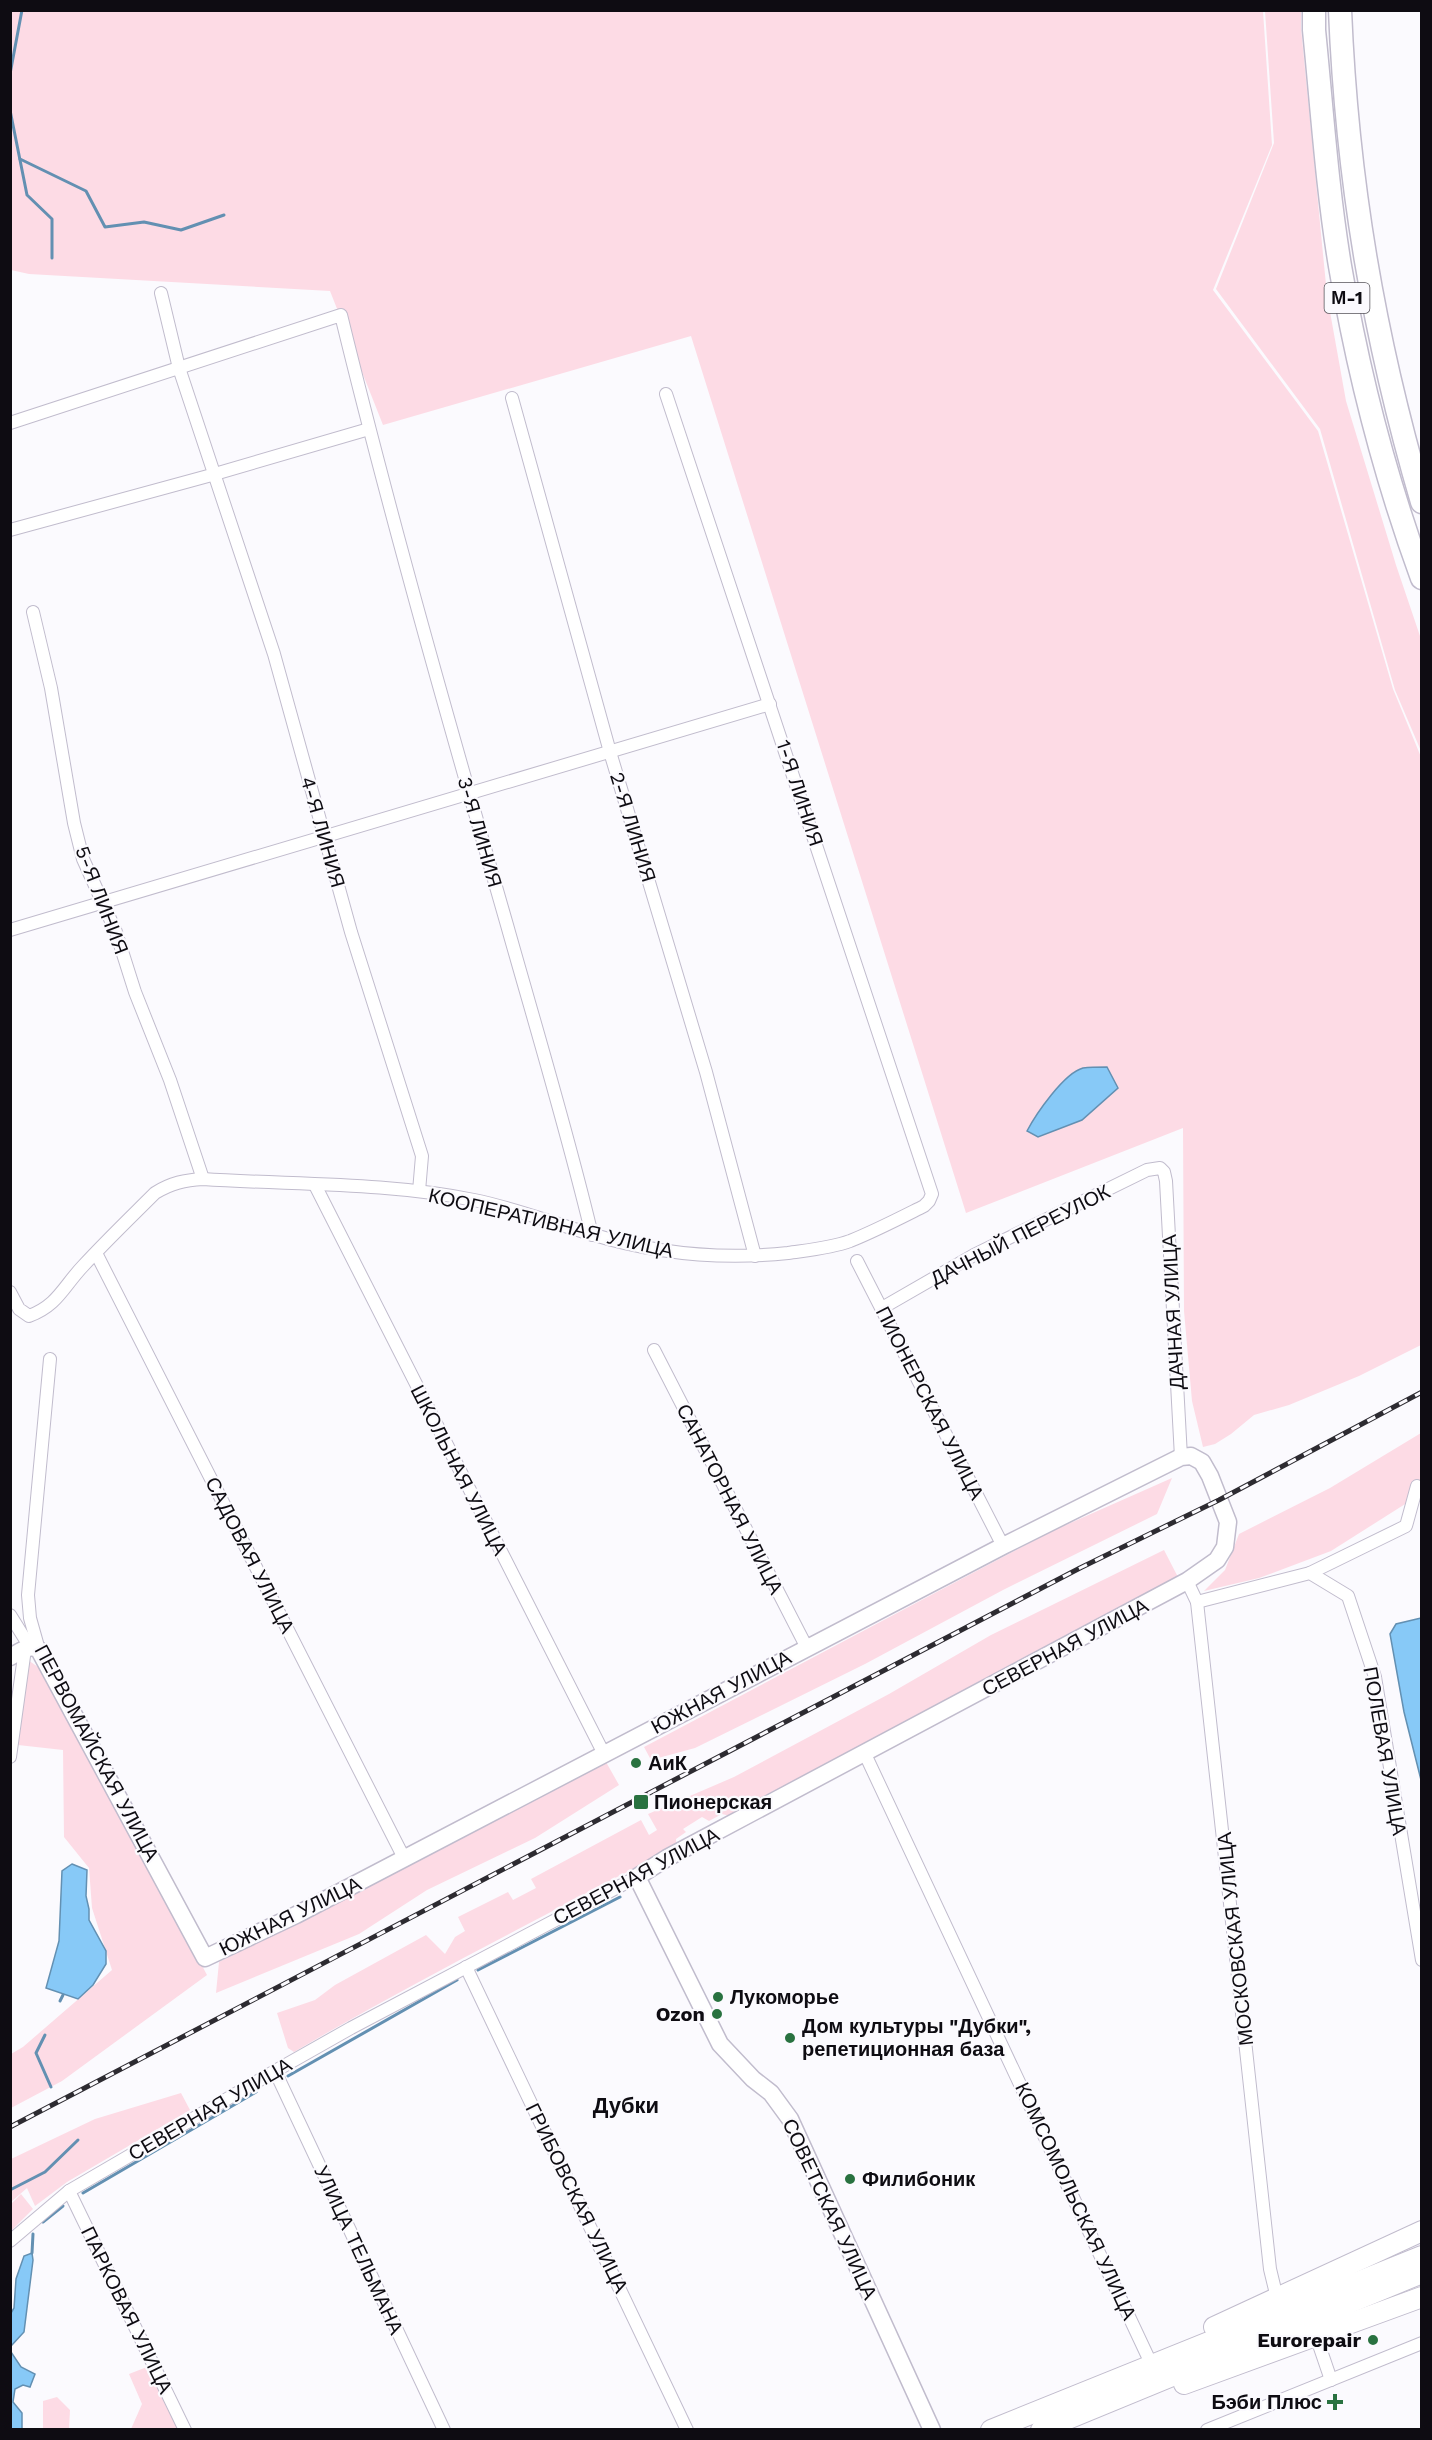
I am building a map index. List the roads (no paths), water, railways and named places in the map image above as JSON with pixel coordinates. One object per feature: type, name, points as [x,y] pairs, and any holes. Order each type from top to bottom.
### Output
[{"type":"highway","name":"М-1","points":[[1314,10],[1331,206],[1340,267],[1378,440],[1404,529],[1422,578]]},
{"type":"highway","name":"М-1","points":[[1340,10],[1348,128],[1364,261],[1384,360],[1422,502]]},
{"type":"main road","points":[[1024,2416],[1422,2231]]},
{"type":"main road","points":[[991,2430],[1422,2256]]},
{"type":"main road","points":[[1042,2430],[1422,2273]]},
{"type":"main road","points":[[1042,2430],[1162,2392],[1422,2297]]},
{"type":"street","name":"4-Я ЛИНИЯ","points":[[161,293],[178,368],[274,654],[351,932],[422,1156],[419,1191]]},
{"type":"street","name":"3-Я ЛИНИЯ","points":[[178,368],[341,315],[369,429],[469,794],[570,1145],[592,1235]]},
{"type":"street","points":[[10,423],[178,368]]},
{"type":"street","name":"1-Я ЛИНИЯ","points":[[666,394],[933,1194]]},
{"type":"street","name":"2-Я ЛИНИЯ","points":[[512,398],[610,752],[706,1072],[755,1256]]},
{"type":"street","points":[[10,530],[369,429]]},
{"type":"street","name":"5-Я ЛИНИЯ","points":[[33,612],[51,688],[74,823],[83,859],[104,903],[135,992],[170,1080],[203,1179]]},
{"type":"street","points":[[10,930],[770,704]]},
{"type":"street","name":"ДАЧНЫЙ ПЕРЕУЛОК","points":[[882,1308],[974,1255],[1147,1170],[1160,1168]]},
{"type":"street","name":"ДАЧНАЯ УЛИЦА","points":[[1160,1168],[1166,1181],[1181,1457]]},
{"type":"street","name":"КООПЕРАТИВНАЯ УЛИЦА","points":[[10,1292],[19,1309],[28,1316],[43,1310],[59,1297],[80,1269],[155,1193],[169,1185],[186,1180],[203,1179],[419,1191],[516,1210],[592,1235],[640,1247],[691,1255],[755,1256],[816,1250],[849,1241],[924,1206],[933,1194]]},
{"type":"street","name":"ШКОЛЬНАЯ УЛИЦА","points":[[315,1185],[604,1754]]},
{"type":"street","name":"САДОВАЯ УЛИЦА","points":[[96,1253],[404,1858]]},
{"type":"street","name":"ПИОНЕРСКАЯ УЛИЦА","points":[[857,1261],[1003,1546]]},
{"type":"street","name":"САНАТОРНАЯ УЛИЦА","points":[[654,1350],[807,1648]]},
{"type":"street","name":"ПЕРВОМАЙСКАЯ УЛИЦА","points":[[50,1359],[28,1595],[30,1618],[26,1651],[205,1958]]},
{"type":"street","name":"СЕВЕРНАЯ УЛИЦА","points":[[10,2241],[69,2191],[351,2028],[637,1877],[667,1858],[1186,1581],[1217,1560],[1226,1547],[1228,1522],[1202,1462],[1191,1456],[1181,1457]]},
{"type":"street","name":"ЮЖНАЯ УЛИЦА","points":[[205,1958],[296,1915],[1003,1546],[1181,1457]]},
{"type":"street","points":[[1197,1602],[1310,1573],[1406,1526],[1417,1486]]},
{"type":"street","name":"ПОЛЕВАЯ УЛИЦА","points":[[1310,1573],[1348,1596],[1375,1677],[1422,1960]]},
{"type":"street","name":"МОСКОВСКАЯ УЛИЦА","points":[[1186,1581],[1197,1602],[1270,2269],[1277,2298]]},
{"type":"street","points":[[10,1615],[26,1651],[10,1758]]},
{"type":"street","name":"КОМСОМОЛЬСКАЯ УЛИЦА","points":[[865,1754],[1148,2357]]},
{"type":"street","name":"СОВЕТСКАЯ УЛИЦА","points":[[637,1877],[720,2044],[753,2079],[771,2093],[790,2119],[932,2430]]},
{"type":"street","name":"ГРИБОВСКАЯ УЛИЦА","points":[[465,1967],[687,2430]]},
{"type":"street","name":"УЛИЦА ТЕЛЬМАНА","points":[[275,2072],[444,2430]]},
{"type":"street","name":"ПАРКОВАЯ УЛИЦА","points":[[69,2191],[185,2430]]},
{"type":"street","points":[[1316,2336],[1331,2380]]},
{"type":"street","points":[[1207,2430],[1422,2343]]},
{"type":"water","points":[[1107,1067],[1118,1088],[1082,1120],[1038,1137],[1027,1131],[1059,1086],[1076,1071],[1083,1068]]},
{"type":"water","points":[[1422,1618],[1421,1780],[1404,1712],[1390,1634],[1396,1624]]},
{"type":"water","points":[[72,1864],[87,1870],[86,1896],[89,1920],[106,1951],[106,1964],[93,1985],[78,1999],[46,1988],[59,1941],[62,1871]]},
{"type":"water","points":[[32,2253],[24,2332],[11,2346],[11,2313],[14,2308],[16,2279],[24,2256]]},
{"type":"water","points":[[11,2352],[21,2367],[35,2374],[30,2387],[23,2385],[15,2389],[13,2402],[22,2413],[22,2429],[11,2429]]},
{"type":"waterway","points":[[10,74],[22,10]]},
{"type":"waterway","points":[[10,110],[27,195],[52,219],[52,258]]},
{"type":"waterway","points":[[20,159],[86,191],[105,227],[144,222],[181,230],[224,215]]},
{"type":"waterway","points":[[478,1970],[620,1897]]},
{"type":"waterway","points":[[288,2076],[457,1980]]},
{"type":"waterway","points":[[60,2001],[63,1995]]},
{"type":"waterway","points":[[45,2035],[36,2053],[51,2087]]},
{"type":"waterway","points":[[83,2193],[256,2092]]},
{"type":"waterway","points":[[10,2190],[45,2172],[78,2140]]},
{"type":"waterway","points":[[43,2222],[63,2206]]},
{"type":"waterway","points":[[32,2253],[33,2234]]},
{"type":"railway","points":[[10,2127],[1080,1568],[1219,1500],[1422,1392]]},
{"type":"place","name":"АиК","points":[[636,1763]]},
{"type":"place","name":"Пионерская","points":[[641,1802]]},
{"type":"place","name":"Лукоморье","points":[[718,1997]]},
{"type":"place","name":"Ozon","points":[[717,2014]]},
{"type":"place","name":"Дом культуры \"Дубки\", репетиционная база","points":[[790,2038]]},
{"type":"place","name":"Филибоник","points":[[850,2179]]},
{"type":"place","name":"Eurorepair","points":[[1373,2340]]},
{"type":"place","name":"Бэби Плюс","points":[[1335,2402]]},
{"type":"district","name":"Дубки","points":[[626,2105]]}]
